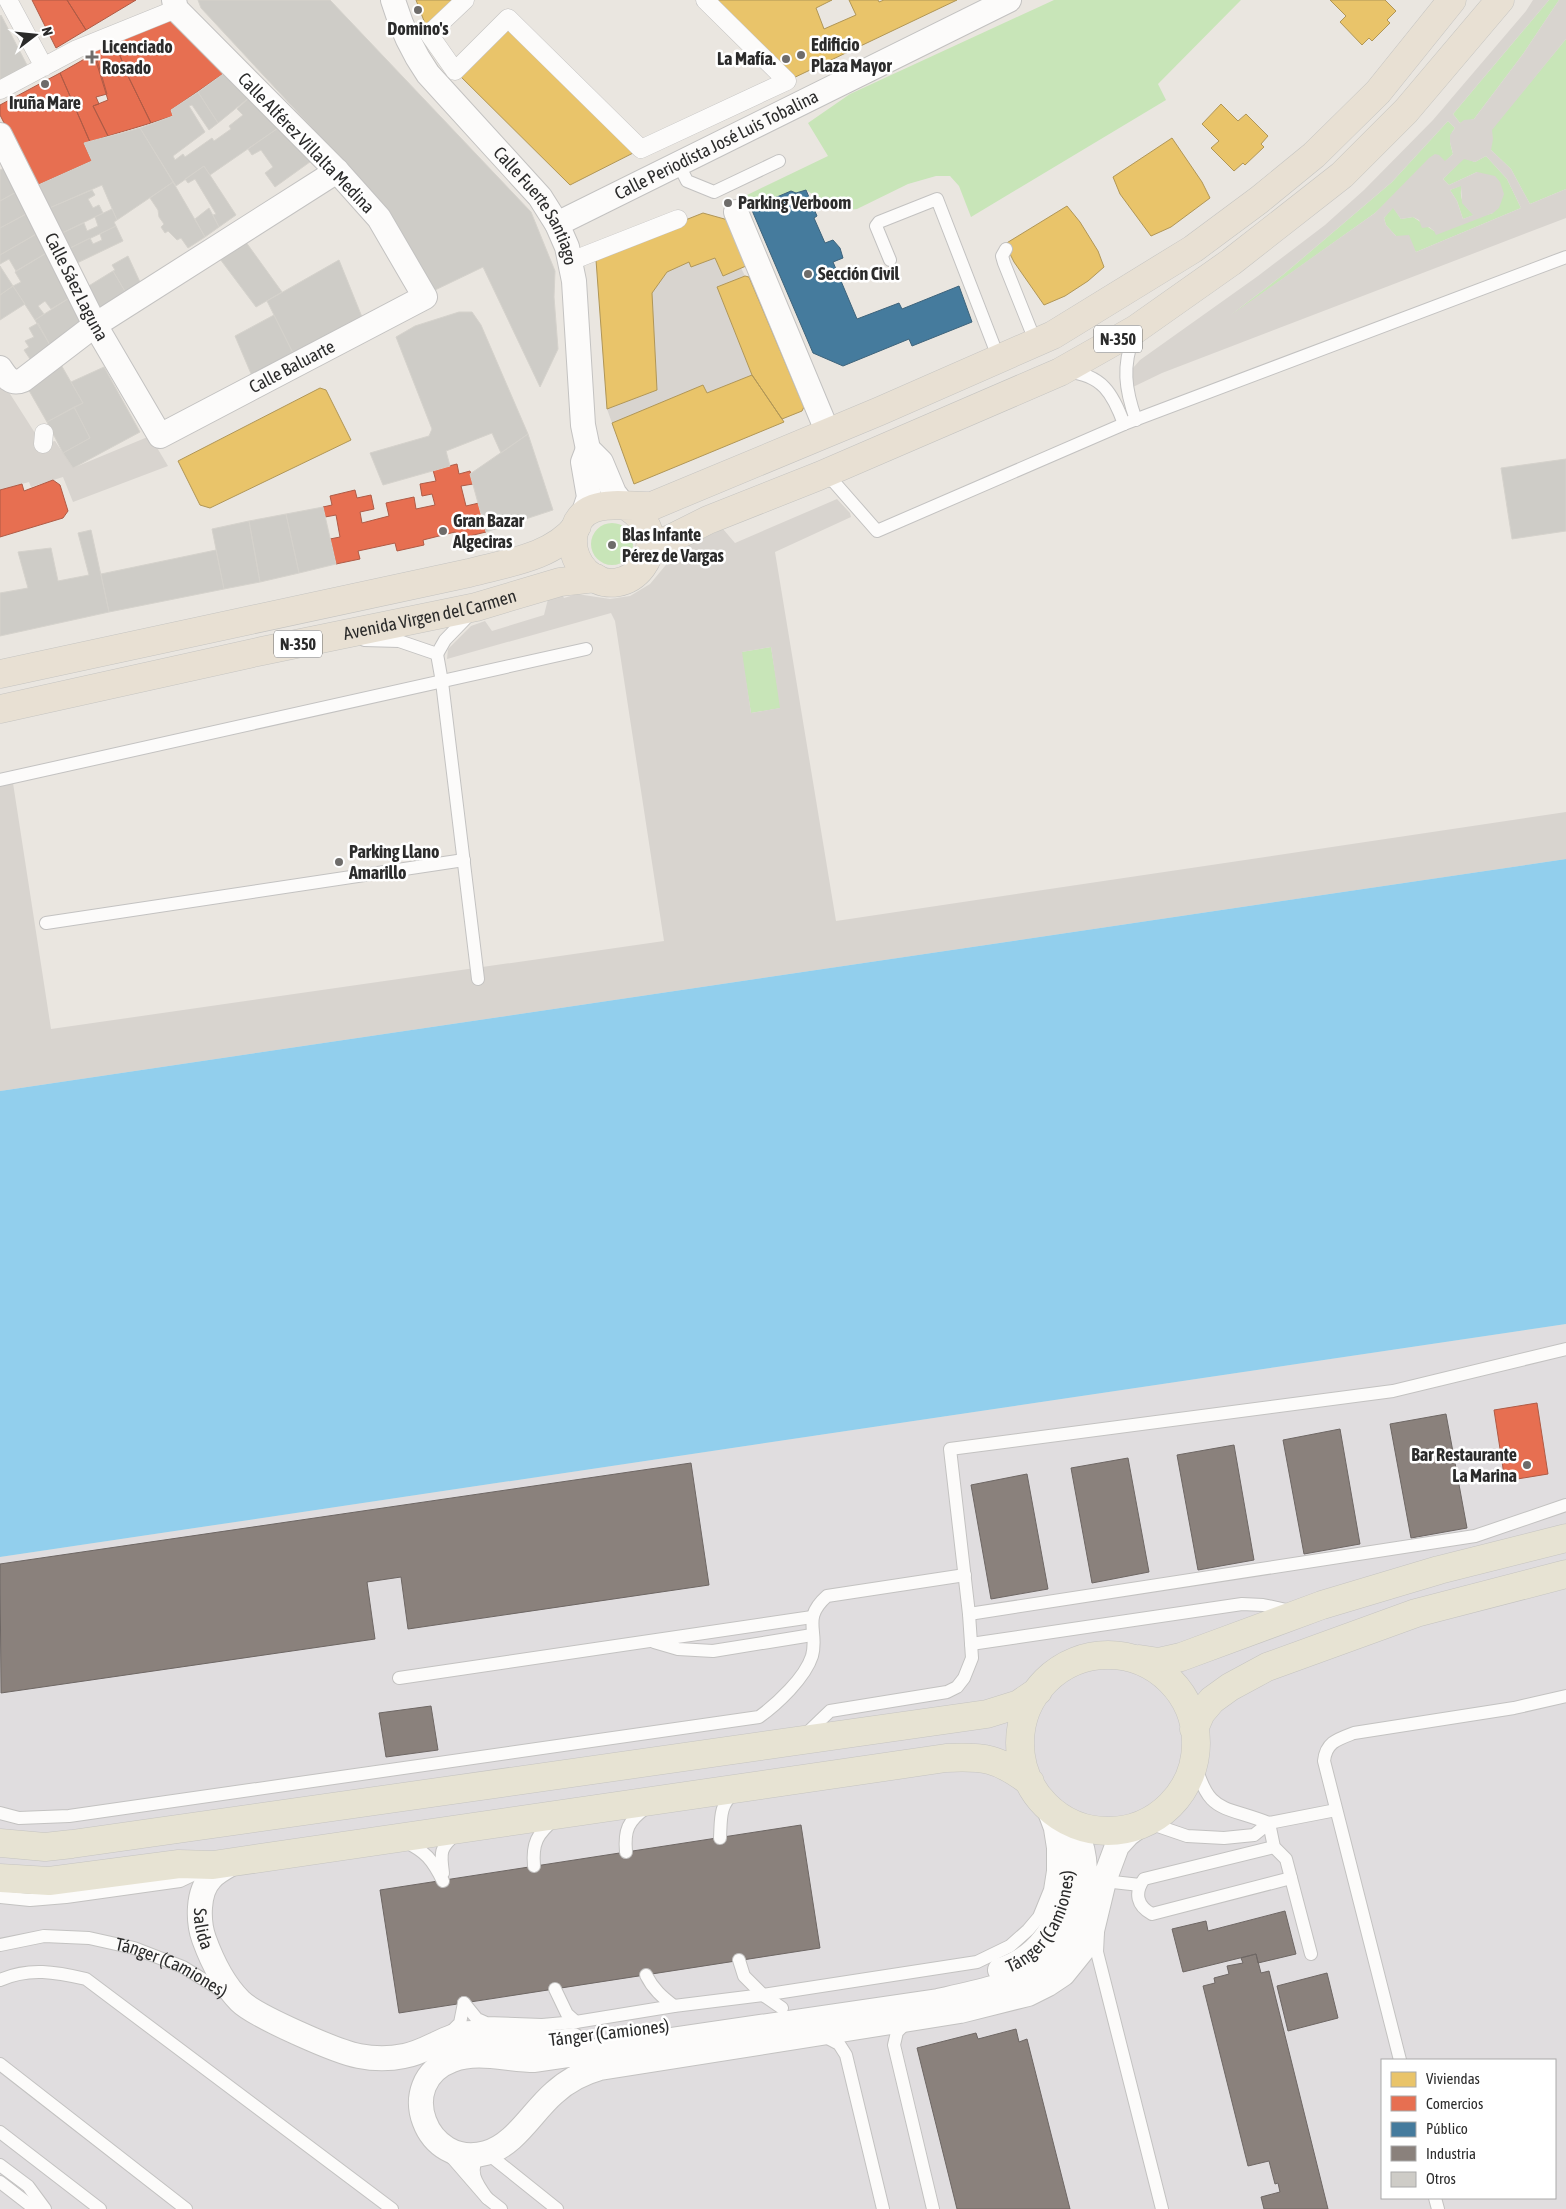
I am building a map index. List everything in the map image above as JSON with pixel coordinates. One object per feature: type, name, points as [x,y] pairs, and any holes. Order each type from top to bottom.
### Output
[{"type":"highway","name":"N-350","points":[[579,522],[598,506],[608,504],[626,507],[652,506],[828,433],[1053,335],[1193,249],[1259,200],[1314,155],[1378,92],[1452,0]]},
{"type":"highway","name":"N-350","points":[[596,578],[616,582],[630,577],[642,568],[650,549],[708,520],[819,476],[1060,372],[1136,329],[1224,268],[1342,175],[1406,111],[1500,0]]},
{"type":"highway","points":[[626,507],[637,513],[648,529],[650,549]]},
{"type":"highway","points":[[579,522],[574,536],[576,556],[587,573],[596,578]]},
{"type":"highway","name":"Avenida Virgen del Carmen","points":[[0,674],[469,573],[546,552],[569,536],[579,522]]},
{"type":"highway","name":"Avenida Virgen del Carmen","points":[[0,709],[262,651],[476,607],[560,582],[596,578]]},
{"type":"main road","points":[[0,1843],[45,1847],[72,1844],[987,1714],[1018,1704],[1038,1691],[1061,1669],[1074,1661],[1090,1656],[1122,1655],[1159,1662],[1181,1657],[1301,1613],[1439,1570],[1566,1538]]},
{"type":"main road","points":[[1194,1729],[1201,1713],[1212,1700],[1230,1687],[1267,1667],[1416,1613],[1566,1574]]},
{"type":"main road","points":[[0,1878],[49,1881],[180,1864],[225,1863],[946,1758],[975,1757],[1000,1762],[1034,1788],[1065,1819],[1100,1832],[1114,1832],[1143,1824],[1160,1815],[1172,1803],[1186,1780],[1193,1756],[1194,1729],[1184,1699],[1175,1686],[1152,1666],[1137,1659]]},
{"type":"main road","points":[[1034,1788],[1024,1768],[1021,1736],[1024,1720],[1038,1691]]},
{"type":"street","points":[[8,0],[44,67]]},
{"type":"street","name":"Calle Fuerte Santiago","points":[[393,0],[404,33],[415,55],[428,74],[540,197],[557,224],[571,261],[575,291],[583,425],[588,449],[583,462],[589,497],[579,522]]},
{"type":"street","points":[[465,0],[429,34],[455,71],[508,18],[642,148],[787,82],[705,0]]},
{"type":"street","name":"Calle Periodista José Luis Tobalina","points":[[557,224],[1009,0]]},
{"type":"street","points":[[0,90],[77,49],[175,4]]},
{"type":"street","name":"Calle Alférez Villalta Medina","points":[[175,4],[337,171],[379,218],[425,297]]},
{"type":"street","name":"Calle Sáez Laguna","points":[[0,135],[95,325],[156,438]]},
{"type":"street","points":[[6,378],[23,380],[95,325],[337,171]]},
{"type":"street","points":[[736,212],[828,433]]},
{"type":"street","points":[[571,261],[678,219]]},
{"type":"street","name":"Calle Baluarte","points":[[156,438],[425,297]]},
{"type":"street","name":"Calle Fuerte Santiago","points":[[588,449],[601,462],[614,493],[626,507]]},
{"type":"street","points":[[1065,1819],[1078,1834],[1086,1861],[1085,1880],[1076,1919],[1068,1937],[1056,1954],[1039,1969],[1023,1978],[981,1992],[938,2001],[535,2060],[470,2056],[452,2060],[440,2066],[430,2075],[423,2087],[421,2099],[422,2113],[426,2126],[434,2139],[445,2149],[466,2155],[483,2154],[509,2140],[554,2093],[585,2072],[814,2033],[960,2011],[1008,2000],[1048,1984],[1063,1974],[1084,1948],[1091,1935],[1104,1881],[1117,1846],[1128,1834],[1143,1824]]},
{"type":"street","name":"Tánger (Camiones)","points":[[240,2002],[285,2027],[358,2056],[390,2058],[419,2052],[470,2033],[543,2042],[568,2041],[773,2002],[936,1986],[982,1976],[1006,1969],[1026,1958],[1044,1942],[1065,1898],[1069,1871],[1068,1848],[1064,1829],[1065,1819]]},
{"type":"street","name":"Salida","points":[[225,1863],[211,1877],[203,1890],[200,1910],[202,1932],[222,1979],[240,2002]]},
{"type":"lane","points":[[678,163],[687,181],[714,192],[779,160]]},
{"type":"lane","points":[[890,260],[876,226],[880,222],[937,199],[1000,359]]},
{"type":"lane","points":[[1006,249],[1002,256],[1004,263],[1036,343]]},
{"type":"lane","points":[[819,476],[834,482],[877,532],[1130,422],[1566,257]]},
{"type":"lane","points":[[1130,422],[1130,401],[1126,377],[1127,353],[1136,329]]},
{"type":"lane","points":[[1060,372],[1079,373],[1101,383],[1130,422]]},
{"type":"lane","points":[[476,607],[445,640],[437,654],[478,979]]},
{"type":"lane","points":[[327,639],[400,642],[437,654]]},
{"type":"lane","points":[[0,780],[586,649]]},
{"type":"lane","points":[[46,923],[464,860]]},
{"type":"lane","points":[[799,1742],[830,1711],[947,1692],[957,1686],[969,1669],[972,1658],[969,1614],[950,1449],[1393,1391],[1566,1349]]},
{"type":"lane","points":[[969,1614],[1476,1536],[1566,1505]]},
{"type":"lane","points":[[0,1814],[19,1818],[69,1816],[759,1717],[769,1710],[803,1674],[812,1655],[812,1617],[819,1603],[828,1596],[965,1575]]},
{"type":"lane","points":[[971,1644],[1242,1604],[1264,1605],[1301,1613]]},
{"type":"lane","points":[[399,1678],[812,1617]]},
{"type":"lane","points":[[649,1641],[678,1649],[713,1651],[812,1635]]},
{"type":"lane","points":[[1400,2059],[1324,1761],[1327,1747],[1338,1739],[1354,1733],[1514,1708],[1566,1696]]},
{"type":"lane","points":[[1193,1756],[1202,1786],[1209,1797],[1220,1807],[1269,1823]]},
{"type":"lane","points":[[720,1838],[721,1814],[724,1804],[732,1795],[745,1787]]},
{"type":"lane","points":[[437,2044],[460,2023],[464,2003],[477,2019],[486,2023],[542,2025],[576,2022],[674,2006],[773,2002],[977,1962],[1010,1946],[1039,1917],[1050,1890],[1053,1871],[1053,1848],[1050,1829],[1034,1788]]},
{"type":"lane","points":[[626,1852],[625,1836],[627,1829],[636,1815],[657,1799]]},
{"type":"lane","points":[[1143,1824],[1187,1836],[1224,1838],[1254,1835],[1269,1823],[1336,1810]]},
{"type":"lane","points":[[534,1866],[533,1850],[542,1830],[561,1814]]},
{"type":"lane","points":[[1269,1823],[1274,1847],[1286,1859],[1312,1954]]},
{"type":"lane","points":[[397,1838],[419,1848],[432,1860],[443,1881],[441,1852],[444,1844],[462,1829]]},
{"type":"lane","points":[[1274,1847],[1144,1878],[1140,1885],[1138,1899],[1146,1911],[1152,1914],[1291,1878]]},
{"type":"lane","points":[[0,1903],[180,1881],[225,1863]]},
{"type":"lane","points":[[1104,1881],[1140,1885]]},
{"type":"lane","points":[[0,1897],[30,1900]]},
{"type":"lane","points":[[1098,1910],[1097,1952],[1162,2209]]},
{"type":"lane","name":"Tánger (Camiones)","points":[[0,1945],[44,1936],[89,1938],[134,1948],[183,1967],[240,2002]]},
{"type":"lane","points":[[739,1960],[744,1976],[773,2002]]},
{"type":"lane","points":[[0,1980],[10,1976],[52,1971],[86,1978],[392,2209]]},
{"type":"lane","points":[[646,1975],[652,1987],[674,2006]]},
{"type":"lane","points":[[555,1989],[567,2014],[576,2022]]},
{"type":"lane","points":[[916,2018],[901,2027],[894,2045],[933,2209]]},
{"type":"lane","points":[[470,2033],[508,2024]]},
{"type":"lane","points":[[814,2033],[833,2039],[846,2055],[882,2209]]},
{"type":"lane","points":[[0,2064],[186,2209]]},
{"type":"lane","points":[[0,2132],[100,2209]]},
{"type":"lane","points":[[445,2149],[487,2198],[501,2209]]},
{"type":"lane","points":[[487,2198],[477,2184],[473,2174],[474,2161],[483,2154],[557,2209]]},
{"type":"lane","points":[[0,2165],[28,2186],[45,2209]]},
{"type":"lane","points":[[0,2182],[35,2209]]},
{"type":"shaded area","points":[[1533,0],[1549,0],[1453,114],[1460,123],[1464,120],[1474,119],[1523,54],[1559,0],[1566,0],[1566,39],[1492,130],[1491,150],[1511,169],[1530,204],[1566,189],[1566,218],[1162,373],[1133,387],[1133,368],[1140,360],[1258,276],[1325,225],[1364,190],[1433,120],[1526,11]],"holes":[[[1448,121],[1455,128],[1450,135],[1453,154],[1445,161],[1435,154],[1429,158],[1375,213],[1231,315],[1284,274],[1392,182]],[[1486,156],[1507,179],[1521,208],[1416,252],[1409,235],[1396,236],[1386,225],[1384,218],[1393,208],[1401,219],[1413,217],[1419,220],[1422,228],[1429,227],[1436,235],[1493,213],[1499,208],[1504,194],[1500,182],[1495,176],[1477,172],[1449,185],[1443,179],[1464,159],[1475,162]],[[1461,186],[1462,203],[1473,215],[1463,219],[1457,201],[1450,190]]]},
{"type":"shaded area","points":[[715,258],[723,276],[741,268],[745,276],[717,287],[752,375],[707,393],[703,385],[612,423],[607,409],[657,390],[652,293],[667,272],[689,262],[691,266]]},
{"type":"shaded area","points":[[5,386],[42,444],[55,441],[73,468],[150,436],[168,466],[73,502],[63,477],[31,487],[29,482],[0,490],[0,389]]},
{"type":"shaded area","points":[[837,499],[850,513],[851,517],[775,552],[836,921],[1566,812],[1566,859],[0,1091],[0,786],[13,783],[51,1029],[664,941],[615,621],[611,613],[447,659],[448,649],[471,626],[485,621],[492,631],[544,615],[548,599],[562,594],[564,598],[577,594],[610,599],[630,596],[650,584],[670,560],[689,545],[723,529],[735,543]],"holes":[[[771,647],[780,708],[751,713],[742,652]]]},
{"type":"shaded area","points":[[1566,1324],[1566,2209],[0,2209],[0,1557]]},
{"type":"green space","points":[[1054,0],[1241,0],[1158,84],[1166,100],[971,217],[959,186],[950,176],[936,176],[908,184],[857,209],[839,211],[806,190],[796,193],[791,191],[751,208],[745,196],[828,156],[808,123],[850,94]]},
{"type":"green space","points":[[1549,0],[1559,0],[1523,54],[1474,119],[1460,123],[1453,114]]},
{"type":"green space","points":[[1566,39],[1566,189],[1530,204],[1511,169],[1491,150],[1491,130]]},
{"type":"green space","points":[[1448,121],[1455,128],[1450,140],[1453,154],[1444,162],[1218,325],[1284,274],[1392,182]]},
{"type":"green space","points":[[1486,156],[1507,179],[1521,208],[1416,252],[1402,236],[1396,236],[1386,225],[1384,218],[1393,207],[1401,219],[1413,217],[1434,231],[1493,213],[1477,172],[1449,185],[1443,179],[1464,158],[1475,162]]},
{"type":"green space","points":[[1462,185],[1462,199],[1465,206],[1474,215],[1463,219],[1457,201],[1450,190]]},
{"type":"green space","points":[[612,523],[627,529],[633,544],[627,559],[612,565],[597,559],[591,544],[597,529]]},
{"type":"green space","points":[[771,647],[781,708],[751,713],[741,652]]},
{"type":"water","points":[[1566,859],[1566,1324],[0,1557],[0,1091]]},
{"type":"building: Viviendas","points":[[416,0],[465,0],[429,34]]},
{"type":"building: Viviendas","name":"Edificio Plaza Mayor","points":[[705,0],[832,0],[816,8],[824,29],[856,15],[849,0],[878,0],[879,2],[884,0],[957,0],[787,81]]},
{"type":"building: Viviendas","points":[[1330,0],[1385,0],[1396,11],[1387,20],[1390,23],[1372,41],[1369,38],[1362,45],[1340,22],[1346,16]]},
{"type":"building: Viviendas","points":[[508,18],[641,149],[570,185],[455,71]]},
{"type":"building: Viviendas","points":[[1221,104],[1238,121],[1246,114],[1268,136],[1261,144],[1264,147],[1245,165],[1243,163],[1234,171],[1211,148],[1219,141],[1202,124]]},
{"type":"building: Viviendas","points":[[1172,138],[1202,182],[1210,198],[1171,227],[1151,236],[1120,194],[1113,177]]},
{"type":"building: Viviendas","points":[[1067,206],[1080,222],[1098,251],[1104,267],[1088,281],[1065,296],[1044,305],[1014,262],[1005,244]]},
{"type":"building: Viviendas","points":[[703,213],[728,220],[746,266],[723,276],[715,258],[691,267],[689,262],[667,272],[652,293],[657,390],[607,409],[596,260],[602,253]]},
{"type":"building: Viviendas","points":[[745,276],[749,277],[804,407],[802,411],[782,419],[752,375],[717,287]]},
{"type":"building: Viviendas","points":[[752,375],[784,422],[634,484],[612,423],[703,385],[707,393]]},
{"type":"building: Viviendas","points":[[320,388],[326,390],[351,440],[210,508],[200,505],[178,461]]},
{"type":"building: Comercios","points":[[32,0],[67,0],[86,30],[56,48]]},
{"type":"building: Comercios","points":[[67,0],[136,0],[86,30]]},
{"type":"building: Comercios","points":[[172,18],[226,72],[171,110],[173,116],[151,123],[127,74],[114,40]]},
{"type":"building: Comercios","points":[[114,40],[127,74],[151,123],[108,136],[93,106],[108,100],[92,48]]},
{"type":"building: Comercios","points":[[95,53],[107,94],[96,97],[99,104],[93,106],[108,136],[90,142],[60,73]]},
{"type":"building: Comercios","points":[[60,73],[90,142],[84,143],[92,161],[36,186],[0,115],[0,105]]},
{"type":"building: Comercios","points":[[457,464],[459,474],[470,471],[473,484],[461,486],[466,506],[479,503],[486,532],[457,539],[455,532],[423,540],[424,545],[397,551],[395,543],[358,551],[360,559],[336,564],[330,539],[340,537],[336,515],[325,517],[323,507],[332,505],[330,496],[355,490],[357,498],[371,495],[374,509],[360,512],[362,523],[389,516],[386,503],[414,497],[416,509],[435,505],[432,494],[422,496],[420,484],[436,481],[433,470]]},
{"type":"building: Comercios","points":[[53,480],[60,485],[68,511],[63,518],[0,537],[0,490],[22,484],[24,491]]},
{"type":"building: Comercios","points":[[1537,1403],[1548,1474],[1505,1481],[1494,1410]]},
{"type":"building: Público","name":"Sección Civil","points":[[806,190],[817,216],[814,218],[825,243],[833,240],[840,248],[843,258],[833,262],[857,319],[899,303],[902,309],[959,286],[972,322],[912,346],[909,339],[843,366],[813,353],[751,208],[791,191],[796,193]]},
{"type":"building: Industria","points":[[1446,1414],[1467,1528],[1411,1538],[1390,1424]]},
{"type":"building: Industria","points":[[1340,1429],[1360,1544],[1304,1554],[1283,1440]]},
{"type":"building: Industria","points":[[1234,1445],[1254,1560],[1198,1570],[1177,1455]]},
{"type":"building: Industria","points":[[1128,1458],[1149,1572],[1092,1583],[1071,1468]]},
{"type":"building: Industria","points":[[691,1463],[709,1585],[408,1629],[401,1577],[367,1582],[375,1639],[1,1693],[0,1564]]},
{"type":"building: Industria","points":[[1027,1474],[1048,1589],[991,1599],[971,1485]]},
{"type":"building: Industria","points":[[431,1706],[438,1750],[386,1757],[379,1713]]},
{"type":"building: Industria","points":[[801,1825],[820,1948],[399,2013],[380,1890]]},
{"type":"building: Industria","points":[[1285,1911],[1296,1954],[1258,1963],[1256,1954],[1183,1972],[1172,1929],[1206,1921],[1208,1931]]},
{"type":"building: Industria","points":[[1256,1954],[1261,1973],[1269,1971],[1328,2209],[1264,2209],[1261,2197],[1280,2192],[1278,2183],[1275,2184],[1269,2161],[1248,2166],[1203,1986],[1215,1983],[1214,1978],[1229,1974],[1227,1966],[1243,1963],[1241,1958]]},
{"type":"building: Industria","points":[[1327,1973],[1338,2018],[1288,2031],[1277,1986]]},
{"type":"building: Industria","points":[[1016,2029],[1019,2042],[1027,2039],[1070,2209],[957,2209],[917,2048],[976,2033],[978,2039]]},
{"type":"building: Otros","points":[[198,0],[330,0],[531,212],[555,271],[554,297],[558,349],[540,387],[483,267],[433,291],[341,159],[201,8]]},
{"type":"building: Otros","points":[[0,16],[28,67],[0,80]]},
{"type":"building: Otros","points":[[226,72],[251,96],[218,123],[198,92]]},
{"type":"building: Otros","points":[[198,92],[218,123],[209,130],[192,105],[189,106],[205,132],[173,156],[175,160],[183,154],[185,157],[212,138],[214,141],[231,129],[229,126],[243,115],[237,109],[251,96],[281,126],[210,175],[204,166],[176,186],[140,128],[173,116],[171,110]]},
{"type":"building: Otros","points":[[281,126],[314,159],[275,187],[265,173],[273,167],[261,150],[252,155],[248,149]]},
{"type":"building: Otros","points":[[140,128],[173,182],[117,220],[102,185],[47,209],[36,186],[92,161],[84,143]]},
{"type":"building: Otros","points":[[204,166],[236,215],[219,227],[213,215],[216,214],[195,179],[188,183],[185,179]]},
{"type":"building: Otros","points":[[6,167],[18,191],[0,201],[0,170]]},
{"type":"building: Otros","points":[[173,182],[205,237],[188,248],[181,238],[177,240],[168,231],[165,233],[161,227],[164,224],[159,217],[158,210],[150,198]]},
{"type":"building: Otros","points":[[92,190],[95,195],[88,199],[93,208],[99,205],[103,213],[60,234],[47,209]]},
{"type":"building: Otros","points":[[18,191],[28,213],[0,228],[0,201]]},
{"type":"building: Otros","points":[[209,208],[219,227],[205,237],[195,219]]},
{"type":"building: Otros","points":[[112,209],[117,220],[114,222],[116,226],[68,249],[60,234],[84,223],[87,231],[98,226],[95,217]]},
{"type":"building: Otros","points":[[28,213],[38,233],[0,255],[0,228]]},
{"type":"building: Otros","points":[[116,226],[123,241],[75,264],[68,249],[90,238],[93,244],[102,240],[100,234]]},
{"type":"building: Otros","points":[[38,233],[48,252],[16,271],[9,259],[0,264],[0,255]]},
{"type":"building: Otros","points":[[243,238],[282,292],[256,307],[217,255]]},
{"type":"building: Otros","points":[[48,252],[71,297],[51,309],[45,301],[38,306],[44,314],[35,320],[13,286],[21,282],[15,272]]},
{"type":"building: Otros","points":[[128,256],[140,282],[126,293],[113,271],[115,270],[112,265]]},
{"type":"building: Otros","points":[[339,260],[362,317],[294,355],[267,301]]},
{"type":"building: Otros","points":[[0,266],[13,286],[0,295]]},
{"type":"building: Otros","points":[[113,271],[126,293],[99,310],[87,287]]},
{"type":"building: Otros","points":[[13,286],[25,304],[0,320],[0,295]]},
{"type":"building: Otros","points":[[71,297],[84,322],[50,345],[35,320]]},
{"type":"building: Otros","points":[[459,312],[472,312],[481,325],[528,434],[501,453],[492,433],[446,451],[450,466],[383,485],[370,453],[429,436],[432,429],[396,337],[415,326]]},
{"type":"building: Otros","points":[[274,315],[294,355],[252,376],[235,336]]},
{"type":"building: Otros","points":[[38,323],[50,345],[30,359],[24,350],[29,347],[25,341],[34,337],[29,328]]},
{"type":"building: Otros","points":[[60,363],[83,403],[47,422],[27,387]]},
{"type":"building: Otros","points":[[104,367],[140,432],[73,468],[63,453],[90,438],[74,407],[83,403],[71,382]]},
{"type":"building: Otros","points":[[74,407],[90,438],[63,453],[47,422]]},
{"type":"building: Otros","points":[[528,434],[553,510],[486,532],[470,474]]},
{"type":"building: Otros","points":[[1566,459],[1566,531],[1512,539],[1501,468]]},
{"type":"building: Otros","points":[[323,507],[336,564],[299,573],[286,514]]},
{"type":"building: Otros","points":[[286,514],[299,573],[260,582],[249,521]]},
{"type":"building: Otros","points":[[249,521],[260,582],[224,589],[212,529]]},
{"type":"building: Otros","points":[[91,530],[109,612],[0,636],[0,593],[28,588],[18,552],[51,548],[58,581],[89,575],[78,533]]},
{"type":"building: Otros","points":[[216,550],[224,589],[109,612],[101,574]]},
{"type":"place","name":"Domino's","points":[[418,10]]},
{"type":"place","name":"Edificio Plaza Mayor","points":[[801,55]]},
{"type":"place","name":"Licenciado Rosado","points":[[92,57]]},
{"type":"place","name":"La Mafía.","points":[[786,59]]},
{"type":"place","name":"Iruña Mare","points":[[45,84]]},
{"type":"place","name":"Parking Verboom","points":[[728,203]]},
{"type":"place","name":"Sección Civil","points":[[808,274]]},
{"type":"place","name":"Gran Bazar Algeciras","points":[[443,531]]},
{"type":"place","name":"Blas Infante Pérez de Vargas","points":[[612,545]]},
{"type":"place","name":"Parking Llano Amarillo","points":[[339,862]]},
{"type":"place","name":"Bar Restaurante La Marina","points":[[1527,1465]]}]
